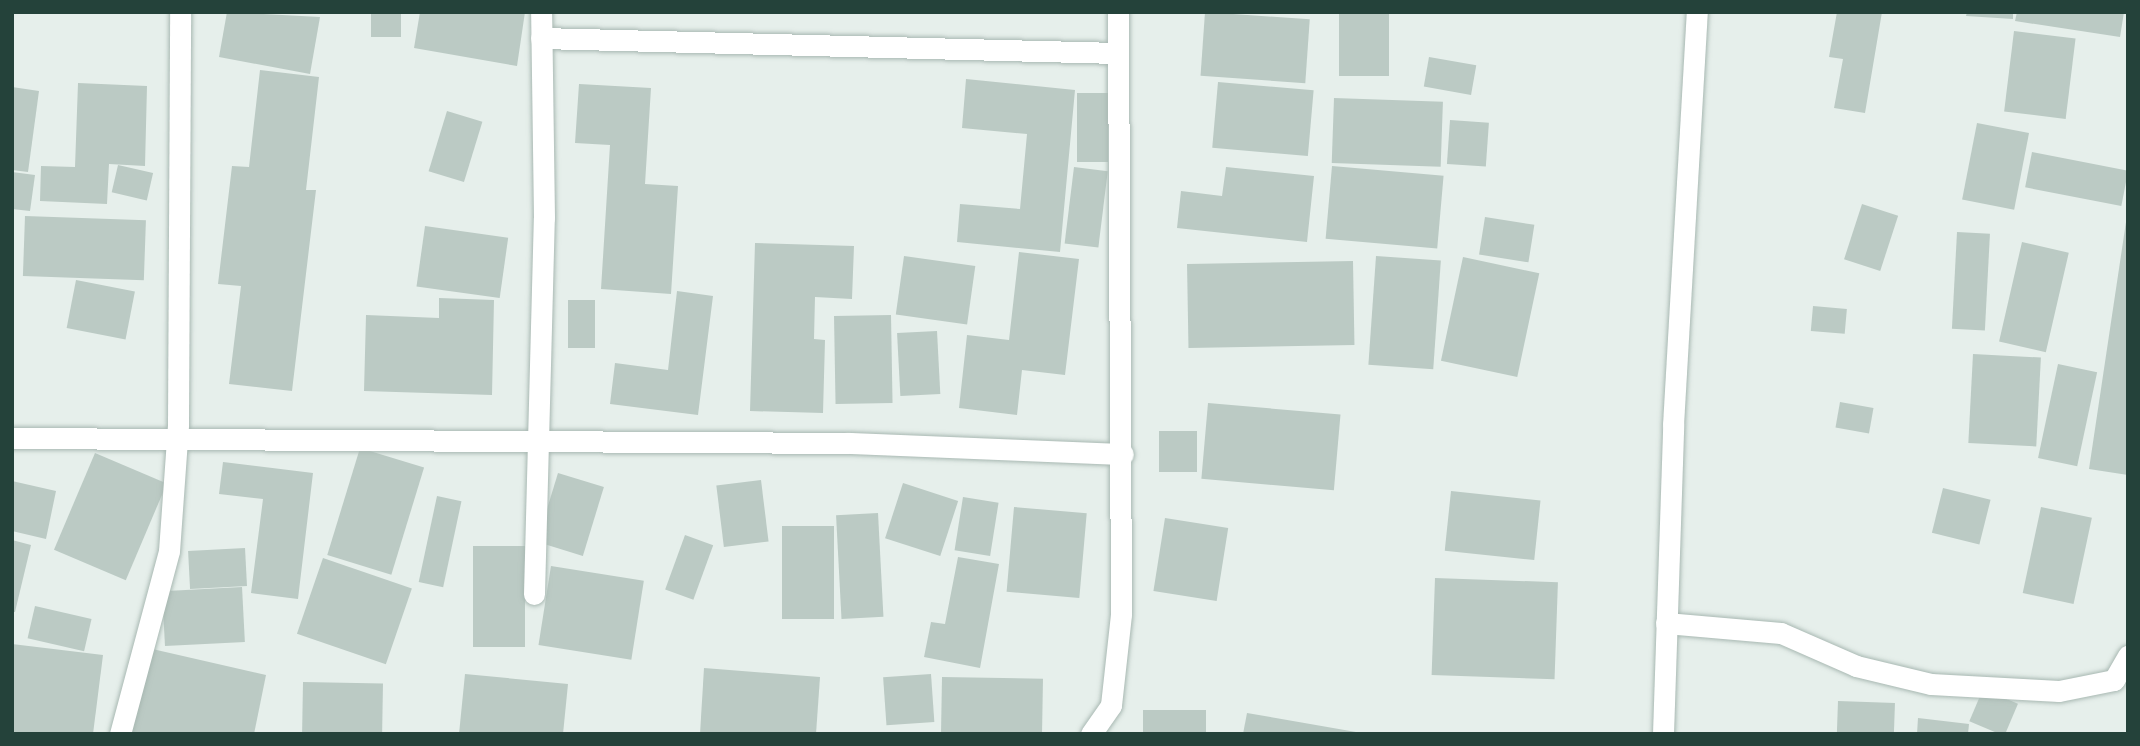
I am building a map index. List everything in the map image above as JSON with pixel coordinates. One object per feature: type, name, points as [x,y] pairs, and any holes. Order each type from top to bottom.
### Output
[{"type":"street","points":[[120,734],[169,551],[177,438],[180,12]]},
{"type":"street","points":[[534,594],[538,441],[541,12]]},
{"type":"street","points":[[1091,734],[1111,705],[1118,676],[1124,454],[1116,53],[1118,12]]},
{"type":"street","points":[[1664,734],[1666,623],[1697,12]]},
{"type":"street","points":[[541,38],[1116,53]]},
{"type":"street","points":[[12,438],[538,441],[1124,454]]},
{"type":"street","points":[[1666,623],[1781,633],[1856,666],[1931,684],[2059,691],[2114,680],[2128,656]]},
{"type":"building","points":[[227,12],[320,17],[310,74],[219,57]]},
{"type":"building","points":[[371,12],[401,12],[401,37],[371,37]]},
{"type":"building","points":[[420,12],[525,12],[517,66],[414,48]]},
{"type":"building","points":[[1205,12],[1310,19],[1305,83],[1201,76]]},
{"type":"building","points":[[1339,12],[1389,12],[1389,76],[1339,76]]},
{"type":"building","points":[[1837,12],[1882,12],[1865,113],[1834,108],[1843,59],[1829,57]]},
{"type":"building","points":[[1967,12],[2013,12],[2013,19],[1966,16]]},
{"type":"building","points":[[2017,12],[2124,12],[2120,37],[2015,21]]},
{"type":"building","points":[[2014,31],[2076,39],[2066,119],[2004,111]]},
{"type":"building","points":[[1429,57],[1476,65],[1471,95],[1424,87]]},
{"type":"building","points":[[260,70],[319,77],[306,190],[316,190],[292,391],[229,384],[241,286],[218,284],[232,166],[249,167]]},
{"type":"building","points":[[966,79],[1075,90],[1060,252],[957,242],[960,204],[1020,209],[1027,134],[962,128]]},
{"type":"building","points":[[1218,82],[1314,90],[1308,156],[1212,148]]},
{"type":"building","points":[[78,83],[147,86],[145,166],[109,164],[107,204],[40,201],[41,166],[75,167]]},
{"type":"building","points":[[579,84],[651,88],[645,184],[678,186],[671,294],[601,289],[610,145],[575,143]]},
{"type":"building","points":[[12,87],[39,91],[28,172],[12,170]]},
{"type":"building","points":[[1077,93],[1108,93],[1108,162],[1077,162]]},
{"type":"building","points":[[1334,98],[1443,102],[1441,167],[1332,163]]},
{"type":"building","points":[[447,111],[482,122],[464,182],[429,171]]},
{"type":"building","points":[[1450,120],[1489,123],[1486,167],[1447,164]]},
{"type":"building","points":[[1977,123],[2029,133],[2014,210],[1962,200]]},
{"type":"building","points":[[2032,152],[2128,171],[2121,206],[2025,187]]},
{"type":"building","points":[[118,165],[153,173],[147,200],[112,192]]},
{"type":"building","points":[[1332,166],[1444,176],[1437,248],[1326,239]]},
{"type":"building","points":[[1074,167],[1108,171],[1098,248],[1065,243]]},
{"type":"building","points":[[1226,167],[1314,176],[1307,242],[1177,228],[1181,191],[1222,196]]},
{"type":"building","points":[[12,172],[35,175],[30,211],[12,209]]},
{"type":"building","points":[[1862,204],[1898,216],[1880,271],[1844,259]]},
{"type":"building","points":[[25,216],[146,220],[144,280],[23,276]]},
{"type":"building","points":[[1485,217],[1534,225],[1528,262],[1479,255]]},
{"type":"building","points":[[2128,222],[2128,475],[2089,469]]},
{"type":"building","points":[[425,226],[508,238],[500,298],[417,286]]},
{"type":"building","points":[[1957,232],[1990,234],[1985,331],[1952,329]]},
{"type":"building","points":[[2022,242],[2069,253],[2046,352],[1999,341]]},
{"type":"building","points":[[755,243],[854,246],[852,299],[815,297],[814,339],[825,340],[823,413],[750,411]]},
{"type":"building","points":[[1019,252],[1079,259],[1065,375],[1022,370],[1017,415],[959,408],[967,335],[1009,340]]},
{"type":"building","points":[[904,256],[975,266],[967,324],[896,314]]},
{"type":"building","points":[[1376,256],[1441,261],[1433,369],[1368,365]]},
{"type":"building","points":[[1463,257],[1539,273],[1517,377],[1441,361]]},
{"type":"building","points":[[1353,261],[1354,345],[1188,348],[1187,264]]},
{"type":"building","points":[[76,280],[135,291],[126,340],[67,328]]},
{"type":"building","points":[[677,291],[713,296],[698,415],[610,404],[615,363],[668,370]]},
{"type":"building","points":[[439,298],[494,300],[492,395],[364,391],[366,315],[439,318]]},
{"type":"building","points":[[568,300],[595,300],[595,348],[568,348]]},
{"type":"building","points":[[1813,306],[1847,309],[1845,334],[1811,331]]},
{"type":"building","points":[[891,315],[893,403],[836,404],[834,316]]},
{"type":"building","points":[[937,331],[940,394],[900,396],[897,333]]},
{"type":"building","points":[[1973,354],[2041,358],[2036,446],[1968,443]]},
{"type":"building","points":[[2058,364],[2097,372],[2077,466],[2038,458]]},
{"type":"building","points":[[1840,402],[1873,408],[1869,434],[1835,428]]},
{"type":"building","points":[[1208,403],[1340,415],[1334,490],[1201,479]]},
{"type":"building","points":[[1159,431],[1197,431],[1197,472],[1159,472]]},
{"type":"building","points":[[360,448],[424,468],[391,575],[327,555]]},
{"type":"building","points":[[95,453],[167,483],[126,580],[54,550]]},
{"type":"building","points":[[223,462],[313,473],[298,599],[251,593],[263,499],[219,494]]},
{"type":"building","points":[[558,473],[604,487],[583,556],[537,542]]},
{"type":"building","points":[[761,480],[769,542],[724,547],[716,485]]},
{"type":"building","points":[[12,481],[56,491],[46,539],[12,531]]},
{"type":"building","points":[[903,483],[958,501],[940,556],[885,538]]},
{"type":"building","points":[[1943,488],[1991,500],[1979,544],[1932,533]]},
{"type":"building","points":[[1451,491],[1541,500],[1534,560],[1445,551]]},
{"type":"building","points":[[437,496],[461,501],[443,587],[419,582]]},
{"type":"building","points":[[963,497],[999,503],[990,556],[955,550]]},
{"type":"building","points":[[1014,507],[1087,513],[1079,598],[1007,592]]},
{"type":"building","points":[[2041,507],[2092,518],[2074,604],[2023,593]]},
{"type":"building","points":[[878,513],[883,617],[842,619],[836,515]]},
{"type":"building","points":[[1165,518],[1228,528],[1217,601],[1153,591]]},
{"type":"building","points":[[782,526],[834,526],[834,619],[782,619]]},
{"type":"building","points":[[685,535],[713,545],[693,600],[665,590]]},
{"type":"building","points":[[12,540],[31,545],[15,612],[12,612]]},
{"type":"building","points":[[473,546],[525,546],[525,647],[473,647]]},
{"type":"building","points":[[245,548],[247,586],[190,589],[188,551]]},
{"type":"building","points":[[958,557],[999,564],[980,668],[924,657],[931,622],[945,624]]},
{"type":"building","points":[[323,558],[412,589],[386,664],[297,634]]},
{"type":"building","points":[[551,566],[644,581],[631,660],[538,645]]},
{"type":"building","points":[[1435,578],[1558,582],[1555,679],[1432,675]]},
{"type":"building","points":[[242,587],[245,642],[165,646],[162,591]]},
{"type":"building","points":[[35,606],[92,619],[84,651],[28,638]]},
{"type":"building","points":[[12,644],[103,655],[93,734],[12,734]]},
{"type":"building","points":[[148,648],[266,675],[254,734],[129,734]]},
{"type":"building","points":[[704,668],[820,677],[816,734],[700,734]]},
{"type":"building","points":[[465,674],[568,684],[563,734],[459,734]]},
{"type":"building","points":[[931,674],[934,722],[886,725],[883,677]]},
{"type":"building","points":[[942,677],[1043,679],[1042,734],[941,734]]},
{"type":"building","points":[[303,682],[383,683],[382,734],[302,734]]},
{"type":"building","points":[[1983,689],[2018,704],[2005,734],[1969,721]]},
{"type":"building","points":[[1838,701],[1895,703],[1894,734],[1837,734]]},
{"type":"building","points":[[1143,710],[1206,710],[1206,734],[1143,734]]},
{"type":"building","points":[[1247,713],[1356,732],[1356,734],[1243,734]]},
{"type":"building","points":[[1918,718],[1969,724],[1968,734],[1917,734]]}]
